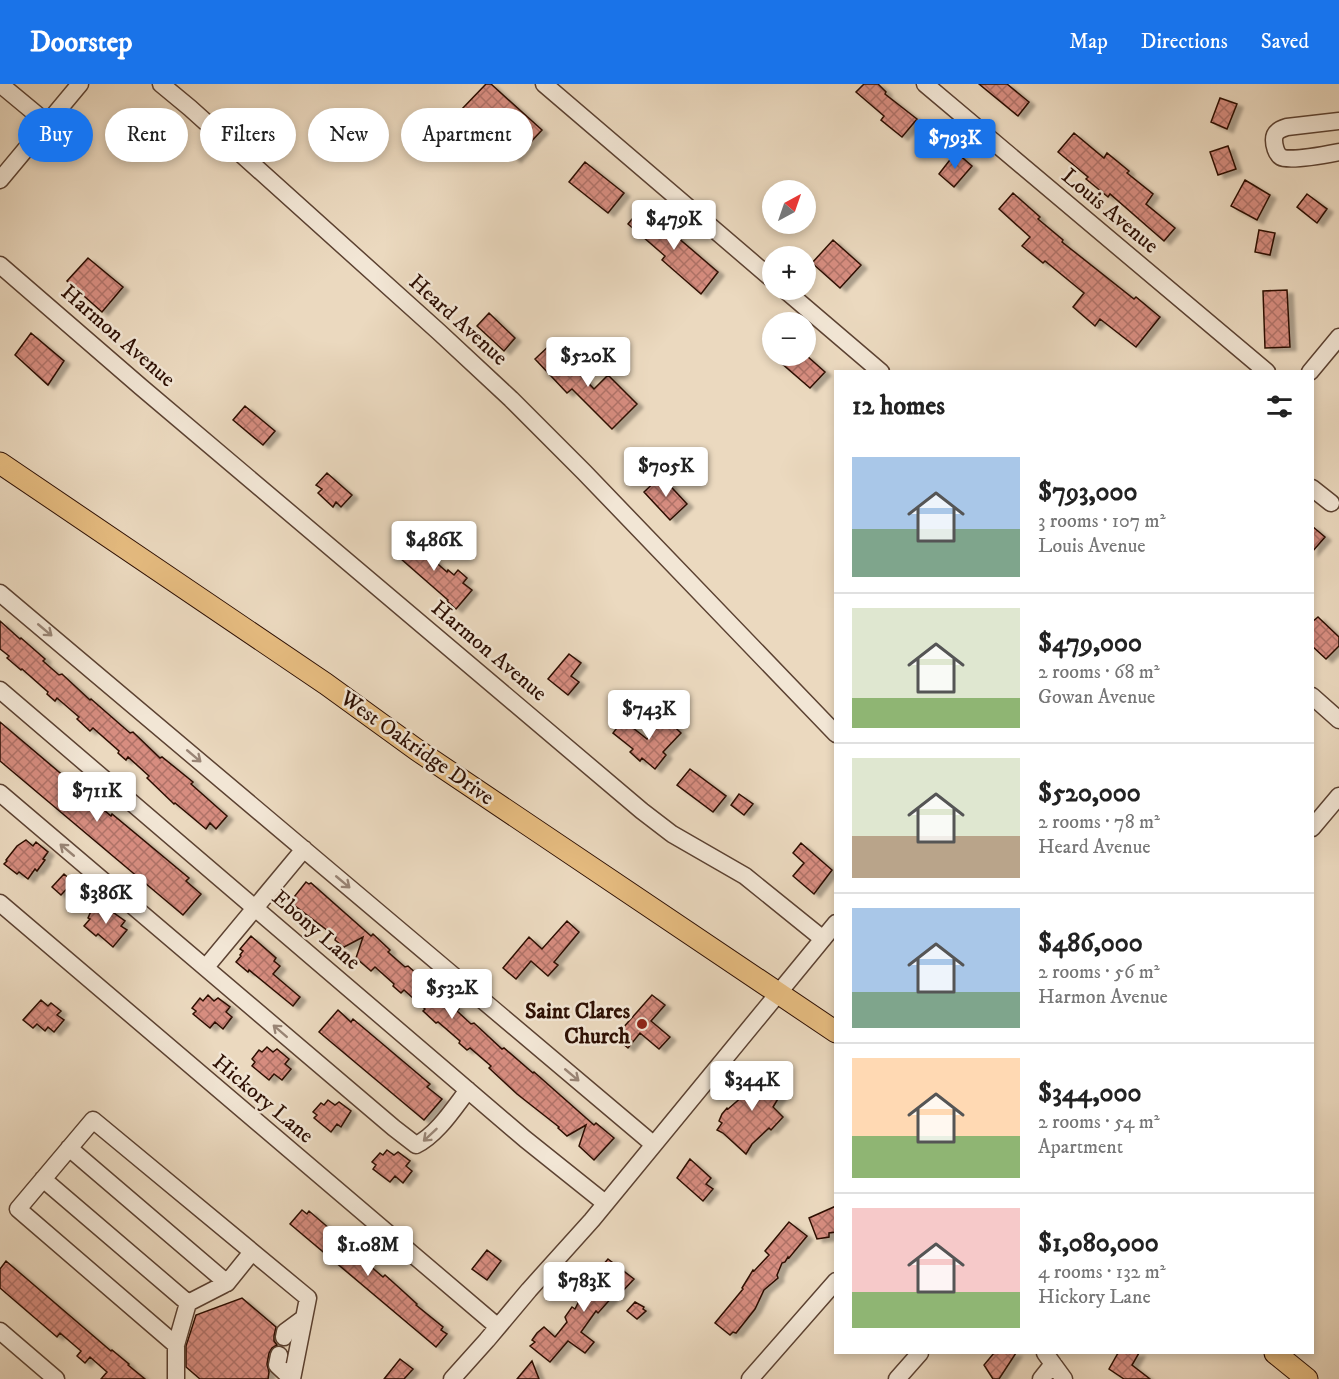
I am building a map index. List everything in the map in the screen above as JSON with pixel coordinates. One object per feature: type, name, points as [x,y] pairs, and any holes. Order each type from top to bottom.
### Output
[{"type":"main road","name":"West Oakridge Drive","points":[[0,463],[326,684],[417,750],[834,1031]]},
{"type":"main road","points":[[1276,1354],[1307,1379]]},
{"type":"street","points":[[0,84],[29,108]]},
{"type":"street","points":[[60,108],[80,84]]},
{"type":"street","name":"Heard Avenue","points":[[161,84],[511,399],[834,732]]},
{"type":"street","points":[[543,84],[762,270]]},
{"type":"street","name":"Louis Avenue","points":[[925,84],[1265,370]]},
{"type":"street","points":[[1339,121],[1287,127],[1280,130],[1274,139],[1276,152],[1280,157],[1303,158],[1339,152]]},
{"type":"street","points":[[0,180],[18,158]]},
{"type":"street","name":"Harmon Avenue","points":[[0,265],[642,811],[672,834],[745,876],[830,934]]},
{"type":"street","points":[[797,300],[879,370]]},
{"type":"street","points":[[1323,356],[1339,331]]},
{"type":"street","points":[[1312,370],[1339,337]]},
{"type":"street","points":[[1314,490],[1331,503]]},
{"type":"street","points":[[0,593],[653,1144]]},
{"type":"street","name":"Ebony Lane","points":[[0,690],[525,1139],[605,1203]]},
{"type":"street","points":[[1314,698],[1339,720]]},
{"type":"street","points":[[0,793],[394,1128],[417,1144],[435,1131],[468,1090]]},
{"type":"street","points":[[1314,826],[1339,796]]},
{"type":"street","points":[[206,967],[304,849]]},
{"type":"street","name":"Hickory Lane","points":[[0,903],[498,1328]]},
{"type":"street","points":[[452,1379],[605,1203],[778,993],[830,934]]},
{"type":"street","points":[[176,1345],[18,1209],[93,1120],[308,1299],[292,1379]]},
{"type":"street","points":[[69,1148],[227,1283]]},
{"type":"street","points":[[43,1179],[188,1303]]},
{"type":"street","points":[[176,1379],[176,1345],[188,1303],[227,1283],[252,1252]]},
{"type":"street","points":[[750,1379],[834,1283]]},
{"type":"street","points":[[284,1337],[285,1332],[304,1318]]},
{"type":"street","points":[[0,1331],[56,1379]]},
{"type":"street","points":[[897,1379],[919,1354]]},
{"type":"street","points":[[279,1355],[277,1365],[292,1379]]},
{"type":"street","points":[[1041,1379],[1049,1359]]},
{"type":"street","points":[[1049,1359],[1064,1379]]},
{"type":"building","points":[[486,84],[491,84],[518,108],[463,108]]},
{"type":"building","points":[[864,84],[878,84],[886,92],[885,94],[917,119],[902,137],[881,120],[884,116],[856,92]]},
{"type":"building","points":[[979,84],[1007,84],[1029,102],[1018,116]]},
{"type":"building","points":[[1220,98],[1237,104],[1227,129],[1211,122]]},
{"type":"building","points":[[533,122],[542,130],[533,140]]},
{"type":"building","points":[[1074,133],[1104,158],[1107,153],[1153,194],[1146,204],[1175,228],[1164,241],[1110,194],[1108,197],[1086,179],[1088,177],[1058,152]]},
{"type":"building","points":[[1228,146],[1236,169],[1218,175],[1210,152]]},
{"type":"building","points":[[956,152],[972,166],[954,187],[939,174]]},
{"type":"building","points":[[585,162],[624,193],[608,213],[569,182]]},
{"type":"building","points":[[1245,180],[1270,195],[1257,220],[1231,206]]},
{"type":"building","points":[[1013,193],[1040,217],[1038,219],[1063,240],[1062,242],[1160,317],[1136,347],[1100,319],[1095,326],[1073,307],[1084,293],[1045,261],[1043,263],[1022,246],[1030,237],[999,209]]},
{"type":"building","points":[[1307,194],[1327,209],[1317,223],[1297,207]]},
{"type":"building","points":[[642,207],[718,272],[701,294],[662,260],[665,256],[628,224]]},
{"type":"building","points":[[1259,230],[1275,233],[1270,255],[1255,252]]},
{"type":"building","points":[[833,240],[861,265],[840,288],[816,267],[816,259]]},
{"type":"building","points":[[88,258],[123,287],[102,312],[67,281]]},
{"type":"building","points":[[1287,290],[1290,347],[1265,348],[1263,291]]},
{"type":"building","points":[[489,313],[515,338],[504,351],[477,326]]},
{"type":"building","points":[[31,333],[64,361],[48,385],[15,355]]},
{"type":"building","points":[[551,344],[594,389],[608,375],[637,404],[612,429],[572,389],[567,393],[535,359]]},
{"type":"building","points":[[816,364],[825,372],[810,388],[785,366],[816,366]]},
{"type":"building","points":[[245,406],[275,431],[263,445],[233,420]]},
{"type":"building","points":[[327,473],[352,495],[341,507],[336,502],[333,507],[318,493],[322,489],[316,485]]},
{"type":"building","points":[[661,476],[687,504],[670,520],[644,492]]},
{"type":"building","points":[[1314,528],[1325,537],[1314,550]]},
{"type":"building","points":[[405,538],[412,543],[416,538],[427,547],[423,551],[447,572],[448,570],[454,575],[458,570],[467,578],[463,583],[472,590],[456,609],[393,552]]},
{"type":"building","points":[[1318,617],[1339,637],[1339,646],[1326,659],[1314,648],[1314,620]]},
{"type":"building","points":[[0,621],[45,659],[43,661],[59,675],[62,674],[130,733],[133,732],[160,758],[162,757],[193,782],[191,784],[227,816],[216,829],[210,823],[206,829],[174,804],[128,757],[126,760],[93,728],[90,731],[77,719],[79,717],[57,698],[55,701],[47,694],[48,692],[7,658],[9,656],[0,649]]},
{"type":"building","points":[[569,654],[581,663],[571,676],[579,682],[568,695],[548,679]]},
{"type":"building","points":[[665,718],[681,733],[663,752],[666,755],[655,769],[642,758],[640,761],[630,752],[633,749],[613,733],[623,720],[647,739]]},
{"type":"building","points":[[0,722],[111,816],[112,814],[189,878],[186,881],[201,894],[183,915],[0,761]]},
{"type":"building","points":[[690,769],[726,796],[713,812],[677,785]]},
{"type":"building","points":[[739,794],[753,804],[744,815],[731,805]]},
{"type":"building","points":[[26,840],[33,846],[36,842],[48,852],[37,871],[35,869],[28,879],[4,864],[17,846]]},
{"type":"building","points":[[801,843],[832,870],[814,894],[793,876],[804,863],[793,853]]},
{"type":"building","points":[[64,874],[73,882],[61,895],[52,887]]},
{"type":"building","points":[[306,882],[311,883],[371,936],[373,934],[390,950],[388,952],[436,991],[438,990],[459,1009],[457,1011],[471,1024],[474,1023],[594,1125],[596,1123],[614,1138],[594,1160],[579,1146],[586,1125],[567,1136],[517,1094],[489,1068],[491,1066],[470,1048],[467,1050],[459,1043],[460,1041],[438,1022],[436,1023],[423,1011],[425,1009],[404,990],[401,993],[375,967],[371,971],[356,958],[363,937],[344,947],[335,940],[336,937],[290,902]]},
{"type":"building","points":[[100,903],[125,921],[121,926],[127,930],[113,947],[84,926],[90,919],[88,918],[92,909]]},
{"type":"building","points":[[567,921],[579,932],[554,962],[558,965],[548,976],[531,961],[516,979],[503,968],[529,937],[542,949]]},
{"type":"building","points":[[251,936],[276,958],[274,961],[280,966],[273,974],[300,997],[293,1006],[236,962],[243,951],[240,949]]},
{"type":"building","points":[[208,995],[214,1001],[218,998],[230,1007],[226,1012],[232,1017],[223,1029],[215,1022],[210,1028],[193,1014],[196,1011],[192,1008],[200,998],[203,1001]]},
{"type":"building","points":[[652,995],[665,1005],[651,1021],[670,1037],[659,1049],[640,1033],[628,1048],[615,1037]]},
{"type":"building","points":[[41,1000],[48,1006],[51,1003],[61,1011],[57,1015],[64,1020],[54,1032],[48,1027],[45,1031],[37,1024],[33,1028],[23,1020]]},
{"type":"building","points":[[338,1010],[351,1022],[353,1019],[430,1084],[427,1087],[442,1099],[424,1120],[319,1032]]},
{"type":"building","points":[[267,1047],[273,1052],[277,1049],[289,1059],[285,1064],[291,1069],[282,1080],[274,1074],[269,1080],[252,1066],[255,1062],[252,1059],[259,1050],[262,1052]]},
{"type":"building","points":[[762,1073],[784,1089],[773,1107],[783,1117],[771,1130],[769,1128],[752,1144],[746,1154],[717,1130],[722,1123],[719,1121],[722,1114],[744,1095],[740,1087],[747,1077]]},
{"type":"building","points":[[328,1100],[335,1105],[339,1102],[351,1111],[341,1127],[337,1124],[331,1132],[314,1118],[317,1115],[313,1112],[321,1103],[324,1105]]},
{"type":"building","points":[[387,1150],[394,1155],[398,1152],[410,1161],[406,1166],[412,1171],[403,1183],[395,1176],[390,1182],[373,1169],[376,1165],[372,1162],[380,1153],[383,1155]]},
{"type":"building","points":[[690,1159],[711,1178],[706,1184],[713,1189],[703,1201],[677,1178]]},
{"type":"building","points":[[834,1207],[834,1232],[829,1233],[829,1237],[817,1239],[809,1218]]},
{"type":"building","points":[[302,1210],[307,1214],[309,1211],[443,1327],[441,1330],[447,1334],[436,1347],[290,1224]]},
{"type":"building","points":[[789,1222],[807,1236],[782,1263],[778,1278],[764,1290],[755,1309],[736,1333],[733,1332],[730,1335],[715,1323],[743,1289],[753,1270],[769,1255],[765,1251]]},
{"type":"building","points":[[487,1250],[501,1261],[487,1280],[472,1269]]},
{"type":"building","points":[[608,1259],[634,1279],[617,1297],[614,1295],[598,1313],[596,1311],[581,1332],[594,1342],[585,1353],[568,1341],[550,1362],[530,1346],[535,1342],[532,1340],[544,1327],[555,1337],[567,1322],[565,1317],[572,1307],[575,1309],[584,1291],[597,1280],[595,1278],[604,1269],[602,1266]]},
{"type":"building","points":[[6,1261],[145,1379],[101,1379],[107,1372],[90,1357],[85,1363],[77,1356],[81,1351],[60,1333],[57,1337],[0,1288],[0,1269]]},
{"type":"building","points":[[242,1298],[276,1327],[274,1341],[277,1345],[269,1353],[268,1379],[200,1379],[186,1367],[186,1346],[196,1315]]},
{"type":"building","points":[[635,1302],[644,1307],[646,1311],[637,1319],[627,1311]]},
{"type":"building","points":[[993,1354],[1015,1354],[999,1379],[993,1379],[984,1365]]},
{"type":"building","points":[[1117,1354],[1138,1354],[1132,1365],[1150,1379],[1124,1379],[1109,1369]]},
{"type":"building","points":[[400,1359],[413,1369],[404,1379],[384,1379]]},
{"type":"building","points":[[532,1361],[539,1379],[517,1379]]},
{"type":"place","name":"Saint Clares Church","points":[[642,1024]]}]
